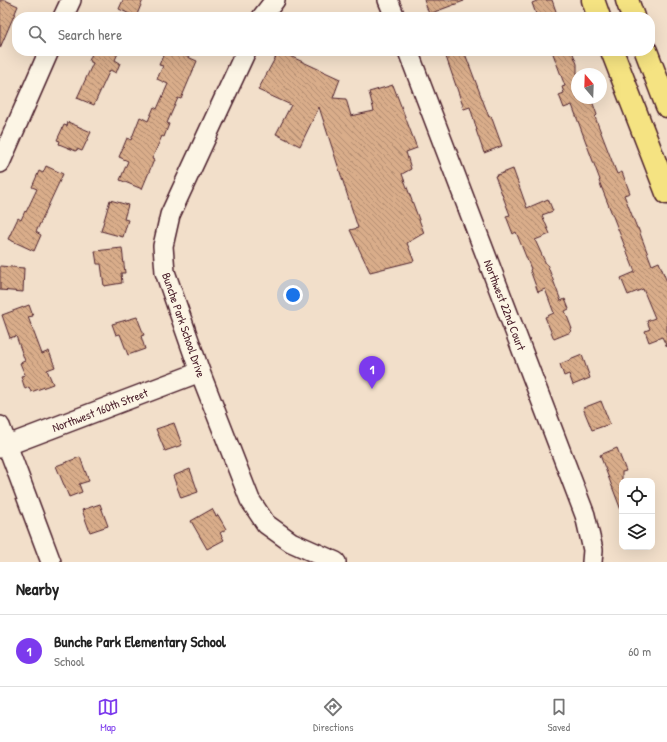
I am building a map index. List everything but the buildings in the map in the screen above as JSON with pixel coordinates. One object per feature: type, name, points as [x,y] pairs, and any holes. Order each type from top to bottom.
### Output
[{"type":"main road","points":[[593,0],[597,12]]},
{"type":"main road","points":[[627,0],[631,12]]},
{"type":"main road","points":[[614,56],[667,193]]},
{"type":"main road","points":[[648,56],[667,106]]},
{"type":"street","points":[[65,12],[71,0]]},
{"type":"street","points":[[266,12],[275,0]]},
{"type":"street","points":[[388,0],[392,12]]},
{"type":"street","points":[[0,163],[46,56]]},
{"type":"street","name":"Bunche Park School Drive","points":[[244,56],[170,215],[163,246],[165,272],[200,372],[250,500],[266,524],[291,542],[336,562]]},
{"type":"street","name":"Northwest 22nd Court","points":[[410,56],[585,515],[593,550],[592,562]]},
{"type":"street","name":"Northwest 160th Street","points":[[3,447],[200,372]]},
{"type":"street","points":[[0,426],[3,447],[50,562]]},
{"type":"place","name":"Bunche Park Elementary School","points":[[372,389]]}]
